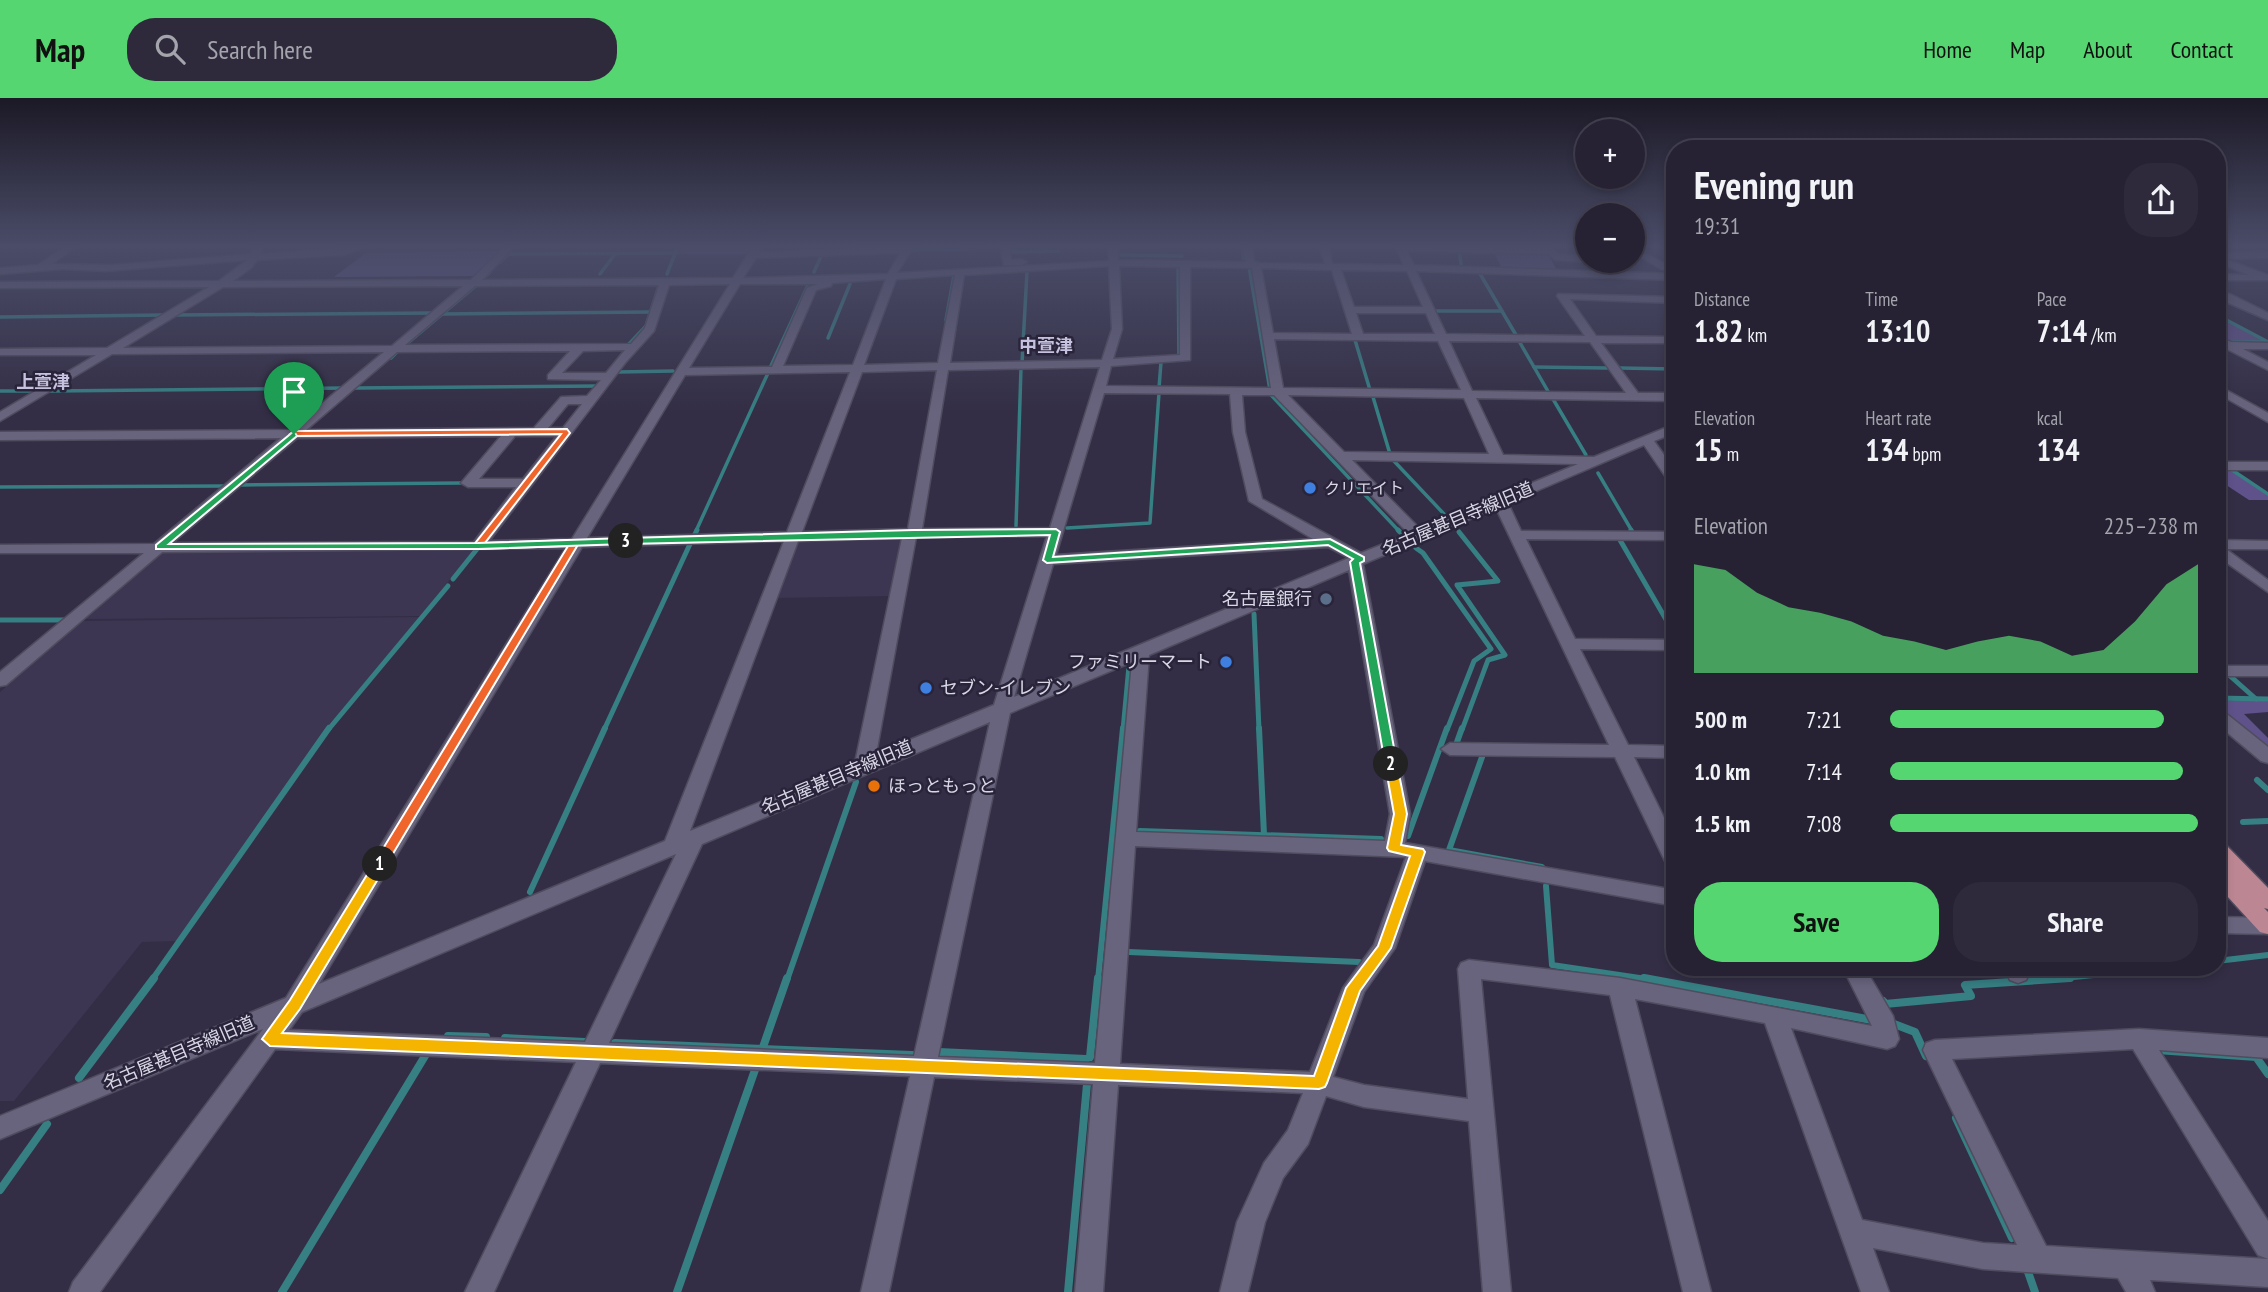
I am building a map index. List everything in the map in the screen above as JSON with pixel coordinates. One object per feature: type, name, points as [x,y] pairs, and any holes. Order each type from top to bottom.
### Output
[{"type":"main road","points":[[2226,857],[2268,901]]},
{"type":"main road","points":[[2226,881],[2268,926]]},
{"type":"street","points":[[0,417],[191,302]]},
{"type":"street","points":[[0,681],[451,302]]},
{"type":"street","points":[[478,546],[609,376],[650,329],[659,302]]},
{"type":"street","points":[[83,1292],[295,1004],[723,302]]},
{"type":"street","points":[[776,370],[806,302]]},
{"type":"street","points":[[674,845],[882,302]]},
{"type":"street","points":[[864,766],[912,533],[955,302]]},
{"type":"street","points":[[875,1292],[1002,708],[1100,389],[1116,329],[1115,302]]},
{"type":"street","points":[[680,372],[1107,363],[1186,358],[1187,302]]},
{"type":"street","points":[[1261,302],[1278,392],[1418,535]]},
{"type":"street","points":[[1347,302],[1359,337]]},
{"type":"street","points":[[1426,302],[1498,459]]},
{"type":"street","points":[[1566,302],[1634,396]]},
{"type":"street","points":[[2237,302],[2268,317]]},
{"type":"street","points":[[1350,310],[1430,310]]},
{"type":"street","points":[[1269,336],[1666,340]]},
{"type":"street","points":[[2226,345],[2268,346]]},
{"type":"street","points":[[2226,346],[2268,367]]},
{"type":"street","points":[[0,352],[634,347]]},
{"type":"street","points":[[579,348],[552,377],[609,376]]},
{"type":"street","points":[[1100,389],[1666,397]]},
{"type":"street","points":[[1236,391],[1239,432],[1256,501],[1358,560],[1400,814],[1394,848]]},
{"type":"street","points":[[2226,393],[2268,418]]},
{"type":"street","points":[[538,432],[565,400],[591,400]]},
{"type":"street","points":[[2226,405],[2268,406]]},
{"type":"street","points":[[512,432],[468,483],[527,482]]},
{"type":"street","points":[[0,436],[567,432]]},
{"type":"street","name":"名古屋甚目寺線旧道","points":[[0,1128],[1666,432]]},
{"type":"street","points":[[1647,440],[1666,458]]},
{"type":"street","points":[[1340,456],[1598,460]]},
{"type":"street","points":[[2226,466],[2268,466]]},
{"type":"street","points":[[1500,502],[1666,842]]},
{"type":"street","points":[[0,549],[478,546],[912,533],[1056,532]]},
{"type":"street","points":[[1516,535],[1666,537]]},
{"type":"street","points":[[1047,560],[1330,542]]},
{"type":"street","points":[[2226,547],[2268,545]]},
{"type":"street","points":[[2226,554],[2268,587]]},
{"type":"street","points":[[1567,644],[1666,646]]},
{"type":"street","points":[[1089,1292],[1141,650]]},
{"type":"street","points":[[2226,671],[2268,671]]},
{"type":"street","points":[[2226,722],[2268,757]]},
{"type":"street","points":[[1450,748],[1666,752]]},
{"type":"street","points":[[479,1292],[695,836]]},
{"type":"street","points":[[1125,839],[1394,848],[1666,896]]},
{"type":"street","points":[[1234,1292],[1251,1222],[1273,1171],[1300,1136],[1354,988],[1384,948],[1418,852]]},
{"type":"street","points":[[2226,925],[2268,926]]},
{"type":"street","points":[[1497,1292],[1469,969],[1620,987],[1774,1014],[1887,1038],[1881,1016],[1858,976]]},
{"type":"street","points":[[1620,987],[1697,1292]]},
{"type":"street","points":[[1774,1014],[1875,1292]]},
{"type":"street","points":[[270,1039],[1319,1083],[1364,1096],[1481,1112]]},
{"type":"street","points":[[2039,1261],[1935,1050],[2139,1039],[2268,1048]]},
{"type":"street","points":[[2139,1039],[2268,1246]]},
{"type":"street","points":[[1853,1231],[1958,1252],[2039,1261],[2268,1273]]},
{"type":"street","points":[[2126,1265],[2141,1292]]},
{"type":"shaded area","points":[[2226,321],[2267,343],[2226,342]]},
{"type":"shaded area","points":[[2226,468],[2268,495],[2268,500],[2249,500],[2226,485]]},
{"type":"shaded area","points":[[906,536],[892,596],[774,598],[795,541]]},
{"type":"shaded area","points":[[475,548],[421,616],[86,619],[166,550]]},
{"type":"shaded area","points":[[420,617],[323,733],[177,941],[142,942],[14,1101],[0,1101],[0,692],[83,621]]},
{"type":"shaded area","points":[[2226,700],[2268,701],[2268,712],[2244,714],[2268,738],[2268,750],[2226,717]]},
{"type":"waterway","points":[[442,314],[457,302]]},
{"type":"waterway","points":[[627,346],[646,326],[654,302]]},
{"type":"waterway","points":[[767,368],[770,368],[800,302]]},
{"type":"waterway","points":[[828,338],[843,302]]},
{"type":"waterway","points":[[946,320],[949,302]]},
{"type":"waterway","points":[[1022,363],[1025,302]]},
{"type":"waterway","points":[[1174,356],[1179,356],[1178,302]]},
{"type":"waterway","points":[[1255,302],[1270,390]]},
{"type":"waterway","points":[[1496,302],[1502,311]]},
{"type":"waterway","points":[[1436,311],[1502,311]]},
{"type":"waterway","points":[[1502,311],[1516,335]]},
{"type":"waterway","points":[[442,314],[650,312]]},
{"type":"waterway","points":[[175,315],[431,313]]},
{"type":"waterway","points":[[403,347],[442,314]]},
{"type":"waterway","points":[[0,317],[163,315]]},
{"type":"waterway","points":[[2226,320],[2268,342],[2232,342]]},
{"type":"waterway","points":[[1355,340],[1370,390]]},
{"type":"waterway","points":[[1519,341],[1534,367]]},
{"type":"waterway","points":[[391,358],[398,351]]},
{"type":"waterway","points":[[1159,388],[1161,362]]},
{"type":"waterway","points":[[1534,367],[1607,368]]},
{"type":"waterway","points":[[1534,367],[1549,393]]},
{"type":"waterway","points":[[1016,526],[1021,368]]},
{"type":"waterway","points":[[1620,368],[1666,369]]},
{"type":"waterway","points":[[618,372],[673,371]]},
{"type":"waterway","points":[[696,531],[768,373]]},
{"type":"waterway","points":[[355,388],[598,386]]},
{"type":"waterway","points":[[50,391],[344,388]]},
{"type":"waterway","points":[[0,391],[32,391]]},
{"type":"waterway","points":[[1067,528],[1150,523],[1159,393]]},
{"type":"waterway","points":[[1271,395],[1399,531]]},
{"type":"waterway","points":[[1373,397],[1390,454]]},
{"type":"waterway","points":[[1553,399],[1586,455]]},
{"type":"waterway","points":[[1393,460],[1444,514]]},
{"type":"waterway","points":[[2229,468],[2268,494]]},
{"type":"waterway","points":[[1598,473],[1632,531]]},
{"type":"waterway","points":[[240,485],[461,483]]},
{"type":"waterway","points":[[0,487],[225,486]]},
{"type":"waterway","points":[[695,534],[697,530]]},
{"type":"waterway","points":[[1459,532],[1498,581],[1457,585],[1505,655],[1488,660],[1462,730]]},
{"type":"waterway","points":[[1620,540],[1666,619]]},
{"type":"waterway","points":[[604,730],[690,544]]},
{"type":"waterway","points":[[1416,548],[1423,553],[1491,649],[1474,661],[1447,730]]},
{"type":"waterway","points":[[453,579],[477,549]]},
{"type":"waterway","points":[[328,730],[448,586]]},
{"type":"waterway","points":[[1254,614],[1259,730]]},
{"type":"waterway","points":[[0,620],[65,620]]},
{"type":"waterway","points":[[1123,730],[1129,666]]},
{"type":"waterway","points":[[2229,675],[2256,699]]},
{"type":"waterway","points":[[2226,698],[2256,699]]},
{"type":"waterway","points":[[2256,699],[2268,699]]},
{"type":"waterway","points":[[152,980],[329,728]]},
{"type":"waterway","points":[[530,892],[605,728]]},
{"type":"waterway","points":[[1098,980],[1123,728]]},
{"type":"waterway","points":[[1259,728],[1264,835]]},
{"type":"waterway","points":[[1408,836],[1447,728]]},
{"type":"waterway","points":[[1457,742],[1462,728]]},
{"type":"waterway","points":[[1482,757],[1449,850],[1542,867]]},
{"type":"waterway","points":[[2257,780],[2268,790]]},
{"type":"waterway","points":[[787,980],[856,782]]},
{"type":"waterway","points":[[2243,822],[2268,821]]},
{"type":"waterway","points":[[1140,831],[1381,839]]},
{"type":"waterway","points":[[1546,886],[1552,965],[1653,980]]},
{"type":"waterway","points":[[1129,952],[1359,962]]},
{"type":"waterway","points":[[2226,960],[2268,955]]},
{"type":"waterway","points":[[2054,979],[2084,976]]},
{"type":"waterway","points":[[79,1078],[154,978]]},
{"type":"waterway","points":[[762,1049],[787,978]]},
{"type":"waterway","points":[[1090,1057],[1098,978]]},
{"type":"waterway","points":[[1644,978],[1872,1020]]},
{"type":"waterway","points":[[2054,979],[2070,978]]},
{"type":"waterway","points":[[1883,1001],[1885,1004],[1971,996],[1965,985],[2054,979]]},
{"type":"waterway","points":[[2045,980],[2054,979]]},
{"type":"waterway","points":[[1894,1024],[1915,1032],[1926,1056]]},
{"type":"waterway","points":[[448,1036],[486,1037]]},
{"type":"waterway","points":[[505,1038],[585,1042]]},
{"type":"waterway","points":[[615,1043],[762,1049]]},
{"type":"waterway","points":[[762,1049],[912,1055]]},
{"type":"waterway","points":[[2157,1050],[2256,1057],[2268,1074]]},
{"type":"waterway","points":[[939,1052],[1086,1059]]},
{"type":"waterway","points":[[282,1292],[425,1056]]},
{"type":"waterway","points":[[677,1292],[756,1067]]},
{"type":"waterway","points":[[1068,1292],[1087,1084]]},
{"type":"waterway","points":[[1956,1118],[2012,1238]]},
{"type":"waterway","points":[[0,1190],[47,1124]]},
{"type":"waterway","points":[[2028,1272],[2035,1292]]},
{"type":"place","name":"クリエイト","points":[[1310,488]]},
{"type":"place","name":"名古屋銀行","points":[[1326,599]]},
{"type":"place","name":"ファミリーマート","points":[[1226,662]]},
{"type":"place","name":"セブン-イレブン","points":[[926,688]]},
{"type":"place","name":"ほっともっと","points":[[874,786]]},
{"type":"district","name":"中萱津","points":[[1046,346]]},
{"type":"district","name":"上萱津","points":[[43,382]]},
{"type":"route","points":[[294,434],[159,547],[478,546],[575,543],[914,533],[1056,532],[1047,560],[1330,542],[1361,559],[1355,562],[1400,814],[1394,848],[1418,852],[1384,948],[1354,988],[1319,1083],[270,1039],[295,1004],[575,543],[478,546],[567,432],[294,434]]}]
